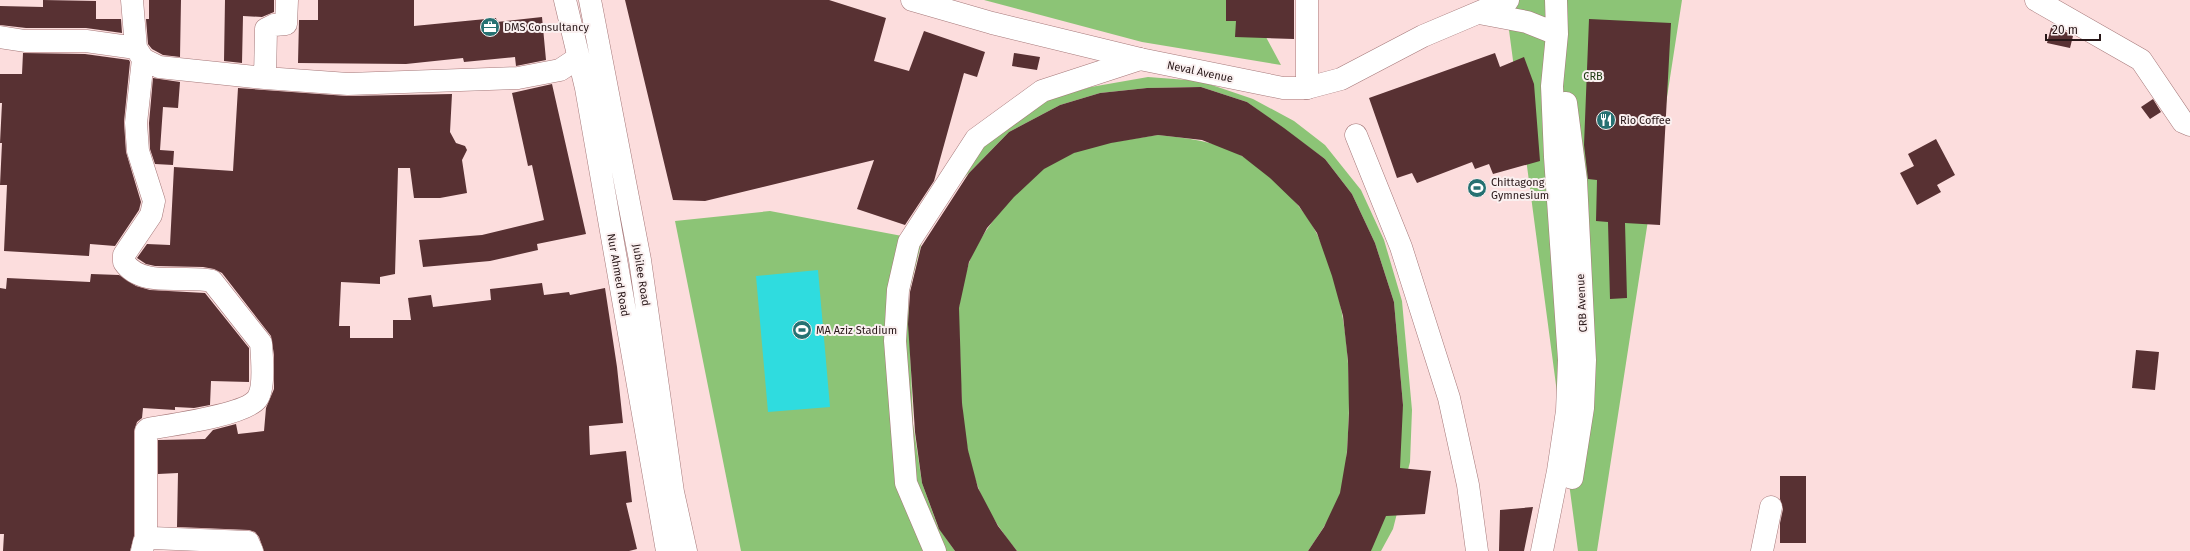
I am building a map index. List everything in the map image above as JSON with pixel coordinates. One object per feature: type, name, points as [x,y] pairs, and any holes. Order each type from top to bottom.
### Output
[{"type":"main road","points":[[132,0],[139,54],[136,123],[138,151],[154,201],[154,208],[152,215],[123,258],[124,262],[135,274],[150,277],[212,281],[261,344],[262,355],[261,386],[258,398],[246,407],[202,420],[148,429],[146,431],[144,545]]},
{"type":"main road","points":[[265,78],[266,29],[274,25],[286,24],[287,0]]},
{"type":"main road","name":"Nur Ahmed Road","points":[[565,0],[586,88],[667,551]]},
{"type":"main road","name":"Jubilee Road","points":[[590,0],[640,260],[673,492],[686,551]]},
{"type":"main road","name":"Neval Avenue","points":[[912,0],[992,23],[1140,59],[1283,88],[1307,88],[1341,78],[1423,36],[1508,0]]},
{"type":"main road","points":[[1307,0],[1307,88]]},
{"type":"main road","name":"CRB Avenue","points":[[1554,551],[1572,480],[1583,408],[1577,360],[1571,255],[1555,157],[1552,86],[1556,0]]},
{"type":"main road","points":[[2036,0],[2141,60],[2183,122],[2190,125]]},
{"type":"main road","points":[[1479,13],[1527,22],[1555,45]]},
{"type":"main road","points":[[0,37],[26,41],[86,41],[139,54],[159,67],[265,78],[348,84],[518,78],[560,70],[578,58]]},
{"type":"main road","points":[[935,551],[906,483],[896,341],[898,290],[908,242],[976,139],[1042,91],[1140,59]]},
{"type":"main road","points":[[1356,135],[1401,247],[1449,398],[1468,485],[1478,551]]},
{"type":"main road","name":"CRB Avenue","points":[[1542,551],[1558,471],[1566,411],[1577,360]]},
{"type":"main road","points":[[1762,551],[1771,507]]},
{"type":"main road","points":[[144,545],[152,538],[248,542],[252,551]]},
{"type":"green space","points":[[984,0],[1246,0],[1281,65],[1142,42]]},
{"type":"green space","name":"CRB","points":[[1505,0],[1682,0],[1597,551],[1578,551]]},
{"type":"green space","name":"MA Aziz Stadium","points":[[1148,77],[1200,81],[1253,99],[1294,121],[1325,145],[1361,190],[1384,240],[1402,301],[1412,410],[1410,462],[1393,529],[1381,551],[1371,551],[1403,405],[1394,302],[1375,243],[1352,194],[1325,159],[1247,102],[1201,87],[1147,88],[1100,93],[1060,105],[1009,132],[962,180],[922,241],[908,296],[913,423],[922,483],[938,527],[955,551],[741,551],[675,221],[770,211],[918,239],[953,179],[1006,124],[1051,99],[1091,87]]},
{"type":"green space","points":[[1158,135],[1190,139],[1212,144],[1232,151],[1252,163],[1285,190],[1304,212],[1317,234],[1327,257],[1341,306],[1348,357],[1349,408],[1347,448],[1341,493],[1331,515],[1308,551],[1017,551],[1000,528],[981,496],[969,454],[963,419],[958,318],[964,279],[974,251],[981,238],[1000,212],[1022,188],[1043,169],[1069,154],[1083,149],[1113,142]]},
{"type":"water","points":[[818,270],[830,407],[768,412],[756,276]]},
{"type":"building","points":[[43,0],[96,1],[96,19],[121,19],[122,33],[86,28],[26,28],[0,25],[0,6],[43,7]]},
{"type":"building","points":[[149,0],[181,0],[180,57],[163,55],[152,49],[148,44],[146,19],[149,19]]},
{"type":"building","points":[[225,0],[274,0],[274,12],[262,17],[243,16],[242,63],[224,61]]},
{"type":"building","points":[[318,0],[414,0],[414,26],[496,18],[497,22],[542,17],[546,60],[516,66],[515,57],[464,62],[463,58],[406,64],[298,63],[299,20],[318,20]]},
{"type":"building","points":[[625,0],[829,0],[886,18],[874,61],[909,71],[924,31],[985,52],[977,77],[964,73],[934,181],[905,225],[857,209],[874,160],[705,201],[673,200]]},
{"type":"building","points":[[1226,0],[1294,0],[1294,39],[1235,37],[1236,21],[1226,21]]},
{"type":"building","points":[[1589,19],[1671,23],[1660,225],[1625,223],[1627,298],[1610,299],[1608,222],[1596,221],[1597,180],[1588,179],[1584,145]]},
{"type":"building","points":[[2052,24],[2073,36],[2070,48],[2047,43]]},
{"type":"building","points":[[23,53],[85,54],[129,60],[130,62],[124,122],[126,152],[141,202],[139,210],[115,246],[90,244],[89,256],[4,251],[7,185],[0,185],[2,103],[0,103],[0,74],[22,74]]},
{"type":"building","points":[[1014,53],[1040,57],[1037,70],[1012,66]]},
{"type":"building","points":[[1495,53],[1500,67],[1524,57],[1534,84],[1540,161],[1493,174],[1489,164],[1475,169],[1472,162],[1417,183],[1412,173],[1397,178],[1369,98]]},
{"type":"building","points":[[153,78],[180,82],[178,108],[163,107],[160,150],[174,151],[173,165],[155,164],[150,149],[149,123]]},
{"type":"building","points":[[552,84],[586,234],[537,244],[538,250],[490,261],[423,267],[419,240],[482,235],[544,220],[532,165],[528,166],[512,93]]},
{"type":"building","points":[[1201,87],[1247,102],[1284,128],[1325,159],[1352,194],[1375,243],[1394,302],[1403,405],[1400,468],[1431,471],[1425,514],[1386,516],[1371,551],[1308,551],[1324,527],[1340,493],[1347,452],[1349,413],[1348,361],[1343,316],[1332,276],[1317,233],[1299,206],[1270,178],[1242,156],[1202,140],[1158,135],[1111,143],[1074,153],[1044,169],[1014,197],[987,228],[969,262],[959,308],[962,403],[968,450],[978,488],[998,526],[1017,551],[955,551],[939,529],[922,483],[915,432],[908,324],[910,292],[921,247],[969,173],[1009,132],[1060,105],[1100,93],[1147,88]]},
{"type":"building","points":[[238,88],[347,96],[452,94],[450,132],[456,143],[465,146],[467,150],[462,160],[467,193],[440,198],[414,198],[410,168],[398,168],[395,274],[380,277],[380,284],[341,282],[339,326],[350,326],[350,338],[393,338],[393,320],[411,320],[408,298],[431,295],[433,307],[491,300],[490,289],[542,283],[544,295],[569,292],[570,295],[605,288],[617,367],[623,423],[589,426],[590,455],[626,451],[632,502],[626,503],[637,549],[629,551],[264,551],[259,537],[255,532],[249,530],[177,527],[178,473],[158,474],[158,440],[205,439],[213,430],[236,424],[238,434],[264,431],[266,408],[274,389],[274,355],[271,336],[222,273],[214,269],[203,267],[155,266],[146,264],[137,258],[147,244],[170,245],[174,167],[233,171]]},
{"type":"building","points":[[2153,99],[2161,112],[2150,119],[2141,107]]},
{"type":"building","points":[[1936,139],[1955,175],[1937,185],[1941,192],[1917,205],[1900,173],[1914,166],[1908,154]]},
{"type":"building","points":[[91,274],[119,275],[136,286],[150,290],[205,293],[249,348],[249,382],[211,381],[210,405],[194,408],[175,407],[175,410],[143,408],[142,418],[137,422],[134,431],[134,536],[130,551],[3,551],[4,534],[0,534],[0,288],[6,289],[7,278],[90,282]]},
{"type":"building","points":[[2136,350],[2159,352],[2155,390],[2132,388]]},
{"type":"building","points":[[1780,476],[1806,476],[1806,543],[1780,543],[1780,523],[1783,509],[1780,499]]},
{"type":"building","points":[[1533,507],[1524,551],[1499,551],[1500,510]]},
{"type":"place","name":"DMS Consultancy","points":[[490,27]]},
{"type":"place","name":"Rio Coffee","points":[[1606,120]]},
{"type":"place","name":"Chittagong Gymnesium","points":[[1477,188]]},
{"type":"place","name":"MA Aziz Stadium","points":[[802,330]]}]
